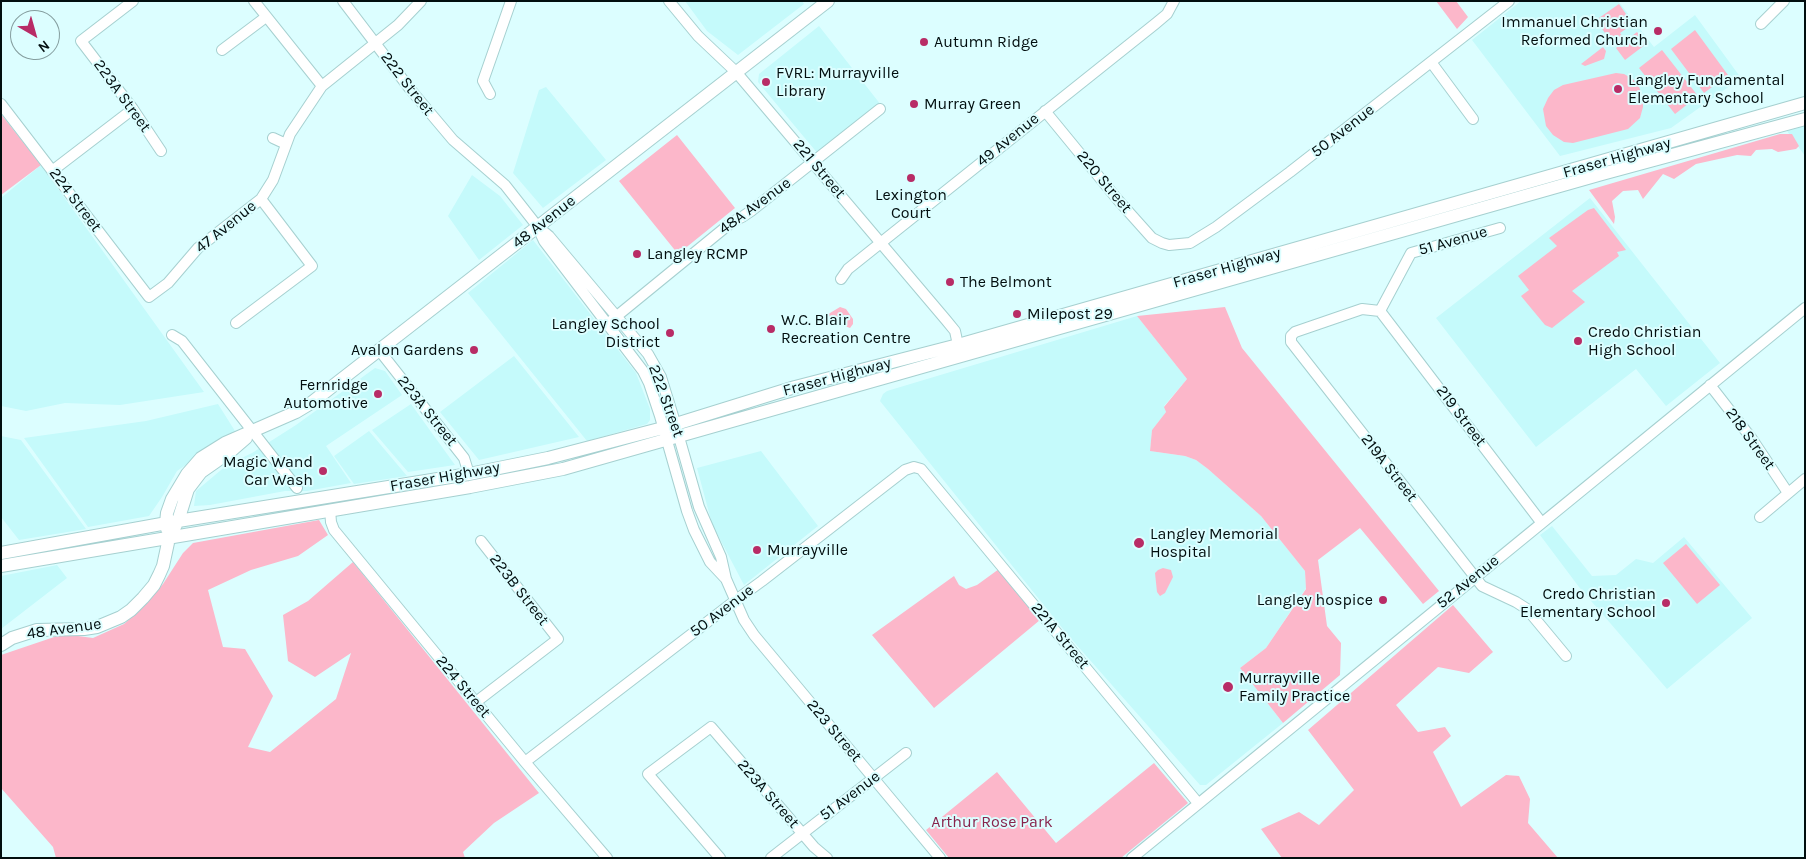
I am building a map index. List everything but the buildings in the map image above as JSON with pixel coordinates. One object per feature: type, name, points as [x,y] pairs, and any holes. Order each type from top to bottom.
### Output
[{"type":"main road","name":"48 Avenue","points":[[1,645],[18,636],[37,630],[97,627],[121,617],[144,598],[154,585],[163,566],[170,538],[172,499],[178,486],[201,458],[225,443],[303,408],[828,1]]},
{"type":"main road","name":"Fraser Highway","points":[[1,566],[532,476],[563,469],[787,390],[958,345],[1805,103]]},
{"type":"main road","name":"Fraser Highway","points":[[1,553],[172,522],[469,474],[671,432],[1592,176],[1805,119]]},
{"type":"street","name":"223A Street","points":[[133,1],[81,41],[133,109],[161,151]]},
{"type":"street","points":[[254,1],[322,86]]},
{"type":"street","name":"222 Street","points":[[343,1],[453,140],[500,180],[538,227],[549,236],[655,365],[694,530],[710,562],[726,579],[736,600]]},
{"type":"street","points":[[376,43],[398,25],[421,1]]},
{"type":"street","points":[[490,94],[483,81],[511,1]]},
{"type":"street","name":"221 Street","points":[[669,1],[698,36],[736,72],[813,162],[953,329],[958,345]]},
{"type":"street","name":"49 Avenue","points":[[841,279],[848,269],[1167,14],[1174,1]]},
{"type":"street","name":"50 Avenue","points":[[1169,245],[1190,243],[1216,227],[1510,1]]},
{"type":"street","points":[[1761,24],[1784,1]]},
{"type":"street","points":[[222,50],[266,17]]},
{"type":"street","name":"47 Avenue","points":[[149,297],[168,283],[198,248],[261,199],[273,180],[290,134],[322,86],[376,43]]},
{"type":"street","points":[[1431,62],[1473,119]]},
{"type":"street","name":"224 Street","points":[[1,104],[149,297]]},
{"type":"street","points":[[52,171],[133,109]]},
{"type":"street","name":"48A Avenue","points":[[607,323],[732,222],[751,211],[880,109]]},
{"type":"street","name":"220 Street","points":[[1045,110],[1118,200],[1152,238],[1169,245]]},
{"type":"street","points":[[273,138],[286,144]]},
{"type":"street","points":[[236,323],[312,266],[261,199]]},
{"type":"street","name":"222 Street","points":[[538,227],[544,241],[643,371],[671,432]]},
{"type":"street","name":"51 Avenue","points":[[1380,311],[1411,253],[1500,228]]},
{"type":"street","name":"52 Avenue","points":[[1135,857],[1198,803],[1805,308]]},
{"type":"street","name":"219A Street","points":[[1380,311],[1362,309],[1295,332],[1291,336],[1291,342],[1474,577],[1488,590],[1527,609],[1566,656]]},
{"type":"street","name":"219 Street","points":[[1380,311],[1541,522]]},
{"type":"street","points":[[172,335],[182,341],[297,488]]},
{"type":"street","name":"223A Street","points":[[379,350],[464,458],[469,474]]},
{"type":"street","name":"218 Street","points":[[1710,385],[1752,439],[1788,493]]},
{"type":"street","name":"50 Avenue","points":[[525,762],[762,582],[905,470],[914,467],[921,469]]},
{"type":"street","name":"221A Street","points":[[921,469],[1198,803]]},
{"type":"street","points":[[1760,517],[1805,479]]},
{"type":"street","name":"224 Street","points":[[330,510],[330,522],[334,530],[525,762],[608,858]]},
{"type":"street","name":"223B Street","points":[[476,702],[558,639],[481,541]]},
{"type":"street","name":"223 Street","points":[[736,600],[744,620],[754,635],[940,858]]},
{"type":"street","name":"223A Street","points":[[720,858],[648,774],[711,727],[814,847],[826,858]]},
{"type":"street","name":"51 Avenue","points":[[771,858],[906,753]]},
{"type":"shaded area","points":[[685,1],[802,1],[804,4],[738,55],[707,31]]},
{"type":"shaded area","name":"Langley Fundamental Elementary School","points":[[1521,1],[1618,1],[1654,47],[1695,15],[1741,78],[1671,128],[1560,156],[1472,40]]},
{"type":"shaded area","points":[[819,26],[881,105],[819,155],[758,82],[759,74]]},
{"type":"shaded area","points":[[546,87],[606,160],[543,208],[513,173],[539,90]]},
{"type":"shaded area","points":[[1805,126],[1805,156],[1787,131]]},
{"type":"shaded area","points":[[41,165],[204,392],[120,405],[65,403],[26,411],[1,406],[1,198]]},
{"type":"shaded area","points":[[472,175],[500,196],[523,225],[479,260],[448,216]]},
{"type":"shaded area","name":"Credo Christian High School","points":[[1590,198],[1720,363],[1666,406],[1636,369],[1536,447],[1436,318]]},
{"type":"shaded area","points":[[533,240],[636,373],[650,409],[650,420],[647,424],[587,441],[468,293]]},
{"type":"shaded area","name":"Langley Memorial Hospital","points":[[1137,316],[1187,379],[1164,406],[1166,412],[1152,430],[1150,451],[1185,456],[1196,460],[1208,469],[1261,516],[1305,571],[1306,588],[1266,648],[1240,668],[1283,723],[1206,785],[1200,785],[1067,634],[880,401],[883,394],[887,391]]},
{"type":"shaded area","points":[[514,356],[579,437],[479,460],[440,412]]},
{"type":"shaded area","points":[[375,368],[385,371],[402,395],[326,446],[351,483],[307,491],[285,491],[210,505],[194,506],[196,491],[227,465],[252,453],[296,425]]},
{"type":"shaded area","points":[[218,404],[235,431],[177,471],[149,516],[88,527],[24,438],[146,421]]},
{"type":"shaded area","points":[[411,404],[455,465],[408,472],[372,430]]},
{"type":"shaded area","points":[[369,431],[407,476],[354,484],[334,456]]},
{"type":"shaded area","points":[[1,436],[21,440],[86,529],[19,540],[1,517]]},
{"type":"shaded area","points":[[761,451],[818,526],[744,585],[712,524],[697,468]]},
{"type":"shaded area","name":"Credo Christian Elementary School","points":[[1552,526],[1592,576],[1616,575],[1636,559],[1653,563],[1684,537],[1752,618],[1667,689],[1579,587],[1540,535]]},
{"type":"shaded area","points":[[57,565],[67,578],[1,629],[1,576]]},
{"type":"green space","points":[[1436,1],[1456,1],[1468,17],[1457,29]]},
{"type":"green space","points":[[1619,4],[1633,24],[1620,33],[1624,39],[1614,46],[1596,20]]},
{"type":"green space","points":[[1695,30],[1728,75],[1704,93],[1671,49]]},
{"type":"green space","points":[[1637,32],[1646,44],[1625,60],[1616,48]]},
{"type":"green space","points":[[1603,47],[1606,51],[1604,59],[1585,66],[1581,64]]},
{"type":"green space","points":[[1662,50],[1698,96],[1675,114],[1639,68]]},
{"type":"green space","points":[[1616,73],[1624,74],[1633,79],[1639,87],[1643,97],[1640,118],[1628,129],[1573,143],[1564,142],[1553,135],[1546,126],[1543,109],[1554,90],[1563,85]]},
{"type":"green space","points":[[1,114],[41,165],[1,195]]},
{"type":"green space","points":[[1780,134],[1792,134],[1799,146],[1796,149],[1778,152],[1772,149],[1756,150],[1751,156],[1737,155],[1696,164],[1674,179],[1663,174],[1643,199],[1638,190],[1623,191],[1612,201],[1615,217],[1614,224],[1589,190]]},
{"type":"green space","points":[[677,135],[735,208],[678,254],[619,181]]},
{"type":"green space","points":[[1594,208],[1626,250],[1617,252],[1619,256],[1572,291],[1585,302],[1552,328],[1545,325],[1521,296],[1529,290],[1518,276],[1557,246],[1549,238],[1588,210]]},
{"type":"green space","points":[[840,307],[846,309],[853,319],[853,324],[850,328],[825,316]]},
{"type":"green space","points":[[1225,307],[1242,348],[1439,591],[1423,604],[1360,528],[1318,560],[1327,626],[1341,643],[1340,675],[1283,723],[1240,668],[1266,648],[1306,589],[1305,571],[1261,516],[1208,469],[1196,460],[1185,456],[1150,451],[1152,430],[1166,412],[1164,407],[1187,379],[1137,316]]},
{"type":"green space","points":[[319,520],[328,535],[298,556],[251,570],[208,590],[223,647],[245,649],[273,696],[248,747],[270,752],[336,699],[351,653],[315,677],[288,661],[283,615],[308,601],[353,562],[539,793],[494,823],[463,852],[465,858],[56,858],[53,847],[1,788],[1,655],[63,634],[93,638],[124,624],[140,610],[163,584],[183,553],[193,543]]},
{"type":"green space","points":[[1686,544],[1720,585],[1697,604],[1663,563]]},
{"type":"green space","points":[[1163,568],[1171,570],[1173,577],[1165,593],[1160,596],[1157,592],[1155,573]]},
{"type":"green space","points":[[999,569],[1040,620],[934,708],[872,635],[954,576],[959,585],[966,589],[977,585]]},
{"type":"green space","points":[[1453,605],[1493,652],[1469,673],[1438,667],[1396,705],[1418,732],[1445,727],[1451,736],[1433,752],[1461,807],[1506,775],[1519,776],[1530,799],[1528,823],[1558,858],[1282,858],[1261,829],[1299,812],[1319,825],[1354,790],[1308,730]]},
{"type":"green space","name":"Arthur Rose Park","points":[[1154,763],[1188,803],[1121,858],[949,858],[926,830],[997,772],[1056,843]]},
{"type":"place","name":"Immanuel Christian Reformed Church","points":[[1658,31]]},
{"type":"place","name":"Autumn Ridge","points":[[924,42]]},
{"type":"place","name":"FVRL: Murrayville Library","points":[[766,82]]},
{"type":"place","name":"Langley Fundamental Elementary School","points":[[1618,89]]},
{"type":"place","name":"Murray Green","points":[[914,104]]},
{"type":"place","name":"Lexington Court","points":[[911,178]]},
{"type":"place","name":"Langley RCMP","points":[[637,254]]},
{"type":"place","name":"The Belmont","points":[[950,282]]},
{"type":"place","name":"Milepost 29","points":[[1017,314]]},
{"type":"place","name":"W.C. Blair Recreation Centre","points":[[771,329]]},
{"type":"place","name":"Langley School District","points":[[670,333]]},
{"type":"place","name":"Credo Christian High School","points":[[1578,341]]},
{"type":"place","name":"Avalon Gardens","points":[[474,350]]},
{"type":"place","name":"Fernridge Automotive","points":[[378,394]]},
{"type":"place","name":"Magic Wand Car Wash","points":[[323,471]]},
{"type":"place","name":"Langley Memorial Hospital","points":[[1139,543]]},
{"type":"place","name":"Murrayville","points":[[757,550]]},
{"type":"place","name":"Langley hospice","points":[[1383,600]]},
{"type":"place","name":"Credo Christian Elementary School","points":[[1666,603]]},
{"type":"place","name":"Murrayville Family Practice","points":[[1228,687]]}]
